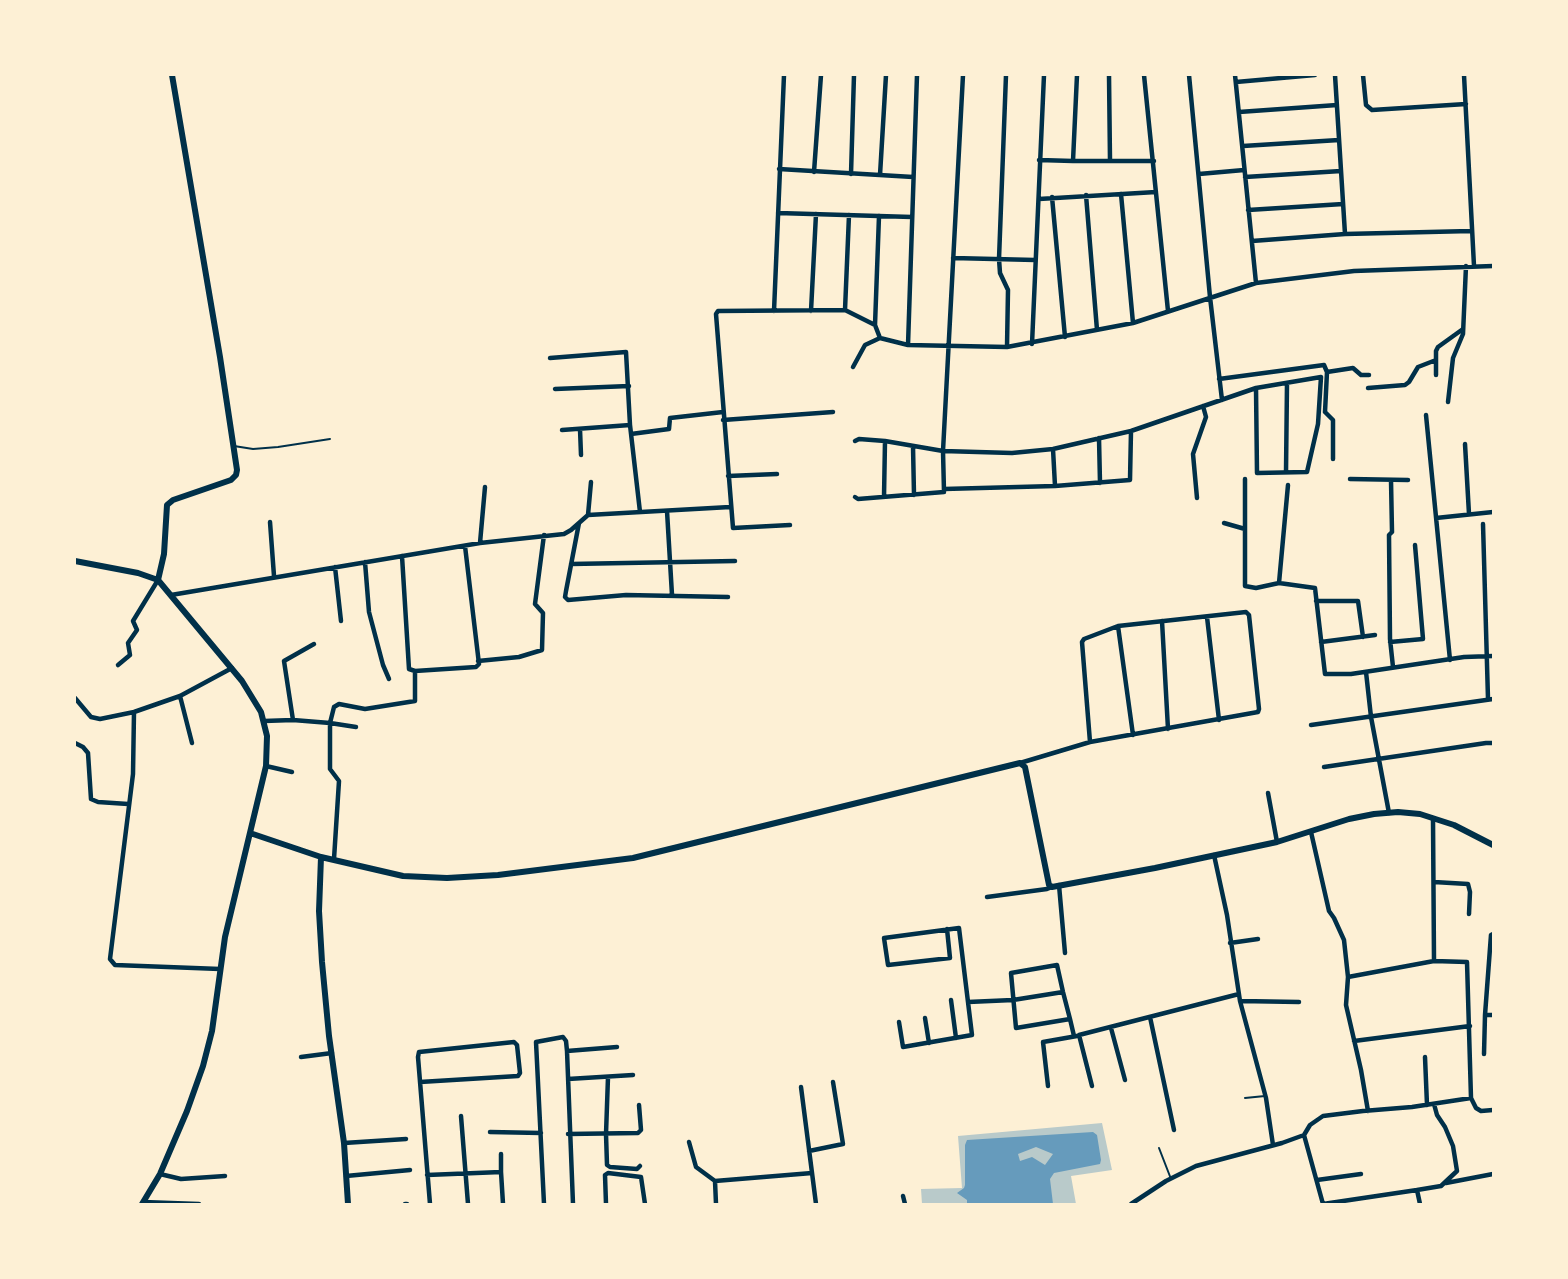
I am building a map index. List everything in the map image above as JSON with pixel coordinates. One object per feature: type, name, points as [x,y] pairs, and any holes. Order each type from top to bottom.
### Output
[{"type":"street","points":[[118,664],[130,655],[128,643],[137,630],[133,621],[158,580],[164,554],[167,505],[173,500],[234,478],[237,470],[172,75]]},
{"type":"street","points":[[774,310],[784,75]]},
{"type":"street","points":[[814,172],[821,75]]},
{"type":"street","points":[[851,174],[854,75]]},
{"type":"street","points":[[880,175],[886,75]]},
{"type":"street","points":[[908,345],[917,75]]},
{"type":"street","points":[[944,489],[943,451],[963,75]]},
{"type":"street","points":[[1006,75],[999,259],[1000,273],[1008,290],[1007,347]]},
{"type":"street","points":[[1032,344],[1044,75]]},
{"type":"street","points":[[1073,161],[1077,75]]},
{"type":"street","points":[[1109,75],[1110,161]]},
{"type":"street","points":[[1144,75],[1168,311]]},
{"type":"street","points":[[1188,75],[1222,400]]},
{"type":"street","points":[[1235,75],[1256,283]]},
{"type":"street","points":[[1236,82],[1315,75]]},
{"type":"street","points":[[1335,75],[1345,234]]},
{"type":"street","points":[[1363,75],[1366,105],[1371,110],[1466,104]]},
{"type":"street","points":[[1464,75],[1474,265]]},
{"type":"street","points":[[1239,112],[1337,105]]},
{"type":"street","points":[[1243,146],[1339,140]]},
{"type":"street","points":[[1039,160],[1154,161]]},
{"type":"street","points":[[780,170],[914,177]]},
{"type":"street","points":[[1199,174],[1244,170]]},
{"type":"street","points":[[1245,177],[1341,171]]},
{"type":"street","points":[[1039,200],[1052,197],[1156,192]]},
{"type":"street","points":[[1121,194],[1133,323]]},
{"type":"street","points":[[1086,195],[1097,330]]},
{"type":"street","points":[[1052,197],[1065,337]]},
{"type":"street","points":[[1248,210],[1344,204]]},
{"type":"street","points":[[778,213],[912,217]]},
{"type":"street","points":[[811,311],[816,214]]},
{"type":"street","points":[[845,310],[849,215]]},
{"type":"street","points":[[879,216],[875,325],[880,338]]},
{"type":"street","points":[[1252,241],[1345,234],[1471,231]]},
{"type":"street","points":[[954,258],[1035,260]]},
{"type":"street","points":[[1448,402],[1453,357],[1462,340],[1466,266]]},
{"type":"street","points":[[853,367],[865,345],[880,338],[908,345],[1007,347],[1133,323],[1256,283],[1354,271],[1493,266]]},
{"type":"street","points":[[790,525],[734,529],[730,507],[716,314],[718,311],[845,310],[875,325]]},
{"type":"street","points":[[1436,375],[1438,347],[1463,329]]},
{"type":"street","points":[[550,358],[626,352],[630,425],[640,512]]},
{"type":"street","points":[[1368,387],[1405,385],[1418,367],[1436,360]]},
{"type":"street","points":[[1220,379],[1325,366],[1327,372],[1325,412],[1333,420],[1334,459]]},
{"type":"street","points":[[1327,372],[1353,368],[1361,375],[1369,375]]},
{"type":"street","points":[[855,441],[859,439],[885,441],[943,451],[1012,453],[1053,449],[1131,431],[1256,388],[1322,377],[1318,424],[1308,471],[1257,473],[1256,388]]},
{"type":"street","points":[[1286,472],[1287,383]]},
{"type":"street","points":[[555,389],[629,386]]},
{"type":"street","points":[[1197,498],[1193,454],[1206,417],[1203,406]]},
{"type":"street","points":[[631,434],[669,429],[670,418],[723,412]]},
{"type":"street","points":[[723,420],[832,412]]},
{"type":"street","points":[[1426,415],[1450,660]]},
{"type":"street","points":[[562,430],[630,425]]},
{"type":"street","points":[[580,429],[581,455]]},
{"type":"street","points":[[855,496],[858,499],[943,492],[944,489],[1129,481],[1132,478],[1131,431]]},
{"type":"street","points":[[1099,438],[1100,483]]},
{"type":"street","points":[[884,497],[885,441]]},
{"type":"street","points":[[1465,444],[1469,514]]},
{"type":"street","points":[[913,446],[914,495]]},
{"type":"street","points":[[1053,449],[1055,486]]},
{"type":"street","points":[[728,476],[777,474]]},
{"type":"street","points":[[1245,479],[1245,586],[1257,588],[1280,583],[1314,587],[1325,672],[1330,676],[1490,656]]},
{"type":"street","points":[[1350,479],[1408,480]]},
{"type":"street","points":[[1391,480],[1390,642],[1393,668]]},
{"type":"street","points":[[588,515],[591,482]]},
{"type":"street","points":[[1280,583],[1288,485]]},
{"type":"street","points":[[480,543],[485,486]]},
{"type":"street","points":[[171,595],[480,543],[564,534],[588,515],[730,507]]},
{"type":"street","points":[[667,511],[672,595]]},
{"type":"street","points":[[1436,518],[1493,512]]},
{"type":"street","points":[[270,522],[274,576]]},
{"type":"street","points":[[579,523],[566,591],[568,600],[626,595],[728,597]]},
{"type":"street","points":[[1224,523],[1245,529]]},
{"type":"street","points":[[1311,724],[1491,699],[1483,524]]},
{"type":"street","points":[[478,661],[519,657],[542,650],[543,613],[535,604],[544,535]]},
{"type":"street","points":[[1390,642],[1423,639],[1415,544]]},
{"type":"street","points":[[402,556],[408,668],[415,671],[476,667],[478,661],[465,546]]},
{"type":"street","points":[[75,561],[138,573],[158,580],[253,696],[264,722],[268,747],[266,766],[225,937],[213,1031],[187,1111],[160,1173],[143,1203],[199,1204]]},
{"type":"street","points":[[571,564],[735,561]]},
{"type":"street","points":[[365,562],[369,612],[389,679]]},
{"type":"street","points":[[335,567],[341,621]]},
{"type":"street","points":[[1316,601],[1358,601],[1363,637]]},
{"type":"street","points":[[250,833],[321,857],[388,873],[423,878],[498,875],[633,858],[1020,763],[1090,742],[1258,712],[1250,618],[1246,612],[1118,626],[1084,639],[1082,642],[1090,742]]},
{"type":"street","points":[[1207,617],[1219,720]]},
{"type":"street","points":[[1162,621],[1168,729]]},
{"type":"street","points":[[1118,626],[1133,735]]},
{"type":"street","points":[[1321,642],[1375,635]]},
{"type":"street","points":[[293,720],[284,661],[314,644]]},
{"type":"street","points":[[75,698],[84,711],[95,718],[134,712],[180,696],[232,668]]},
{"type":"street","points":[[333,859],[339,781],[330,769],[330,723],[334,707],[337,705],[365,709],[415,701],[415,671]]},
{"type":"street","points":[[1366,672],[1371,717],[1389,813]]},
{"type":"street","points":[[180,696],[192,743]]},
{"type":"street","points":[[134,712],[133,774],[110,959],[115,965],[220,969]]},
{"type":"street","points":[[264,722],[293,720],[356,728]]},
{"type":"street","points":[[1324,767],[1486,742],[1493,743]]},
{"type":"street","points":[[75,743],[88,753],[91,799],[98,802],[128,804]]},
{"type":"street","points":[[1020,763],[1024,767],[1053,885],[1065,953]]},
{"type":"street","points":[[266,766],[292,772]]},
{"type":"street","points":[[1268,793],[1277,842]]},
{"type":"street","points":[[987,897],[1047,889],[1053,885],[1093,880],[1277,842],[1349,819],[1389,813],[1420,814],[1454,825],[1493,844]]},
{"type":"street","points":[[1433,819],[1434,961]]},
{"type":"street","points":[[1311,832],[1329,911],[1344,940],[1348,977],[1346,1005],[1368,1111]]},
{"type":"street","points":[[1214,855],[1227,915],[1240,1001],[1265,1096],[1273,1145]]},
{"type":"street","points":[[321,857],[319,911],[332,1053],[344,1143],[348,1204]]},
{"type":"street","points":[[1434,882],[1469,885],[1468,914]]},
{"type":"street","points":[[899,1022],[903,1047],[972,1035],[959,928],[884,938],[888,965],[950,958],[947,930]]},
{"type":"street","points":[[1484,1053],[1491,934],[1493,934]]},
{"type":"street","points":[[1230,943],[1258,939]]},
{"type":"street","points":[[1348,977],[1434,961],[1467,962],[1472,1098],[1476,1108],[1481,1112],[1493,1110]]},
{"type":"street","points":[[1070,1019],[1016,1028],[1011,973],[1057,965],[1070,1019],[1092,1086]]},
{"type":"street","points":[[968,1002],[1013,1000],[1063,992]]},
{"type":"street","points":[[1048,1086],[1043,1042],[1111,1028],[1239,994]]},
{"type":"street","points":[[951,1000],[956,1038]]},
{"type":"street","points":[[1240,1001],[1299,1002]]},
{"type":"street","points":[[1485,1015],[1493,1015]]},
{"type":"street","points":[[1150,1017],[1174,1130]]},
{"type":"street","points":[[925,1018],[929,1043]]},
{"type":"street","points":[[1354,1041],[1470,1026]]},
{"type":"street","points":[[1111,1028],[1125,1080]]},
{"type":"street","points":[[544,1204],[536,1042],[563,1037],[567,1051],[568,1134],[573,1204]]},
{"type":"street","points":[[420,1082],[518,1076],[520,1073],[518,1045],[514,1042],[420,1051],[418,1054],[420,1082],[427,1174],[430,1204]]},
{"type":"street","points":[[567,1051],[617,1047]]},
{"type":"street","points":[[301,1057],[332,1053]]},
{"type":"street","points":[[1425,1057],[1427,1105]]},
{"type":"street","points":[[568,1079],[633,1075]]},
{"type":"street","points":[[608,1077],[606,1134],[608,1166],[638,1169],[640,1167]]},
{"type":"street","points":[[809,1150],[843,1144],[832,1082]]},
{"type":"street","points":[[801,1087],[816,1204]]},
{"type":"street","points":[[1134,1203],[1196,1166],[1304,1135],[1310,1125],[1323,1116],[1472,1098]]},
{"type":"street","points":[[1304,1135],[1323,1204],[1441,1186],[1457,1171],[1457,1167],[1453,1146],[1437,1115],[1434,1104]]},
{"type":"street","points":[[568,1134],[640,1132],[639,1105]]},
{"type":"street","points":[[461,1116],[468,1204]]},
{"type":"street","points":[[490,1132],[541,1133]]},
{"type":"street","points":[[344,1143],[406,1139]]},
{"type":"street","points":[[689,1142],[696,1167],[715,1181],[812,1173]]},
{"type":"street","points":[[501,1154],[503,1204]]},
{"type":"street","points":[[346,1176],[410,1170]]},
{"type":"street","points":[[427,1174],[501,1172]]},
{"type":"street","points":[[160,1173],[180,1179],[225,1176]]},
{"type":"street","points":[[606,1204],[605,1175],[608,1173],[639,1176],[642,1179],[645,1204]]},
{"type":"street","points":[[1317,1180],[1361,1174]]},
{"type":"street","points":[[1445,1183],[1493,1174]]},
{"type":"street","points":[[715,1181],[716,1204]]},
{"type":"street","points":[[1417,1190],[1420,1204]]},
{"type":"street","points":[[903,1196],[905,1204]]},
{"type":"lane","points":[[234,447],[253,449],[278,447],[330,439]]},
{"type":"lane","points":[[1245,1098],[1265,1096]]},
{"type":"lane","points":[[1159,1148],[1171,1179]]},
{"type":"shaded area","points":[[1102,1123],[1112,1170],[1071,1176],[1076,1204],[922,1204],[921,1189],[962,1188],[958,1136]]},
{"type":"water","points":[[1093,1132],[1097,1135],[1101,1160],[1100,1164],[1054,1173],[1050,1179],[1053,1204],[967,1204],[967,1200],[957,1193],[965,1185],[967,1140]],"holes":[[[1036,1147],[1053,1154],[1045,1165],[1032,1157],[1020,1161],[1018,1154]]]}]
